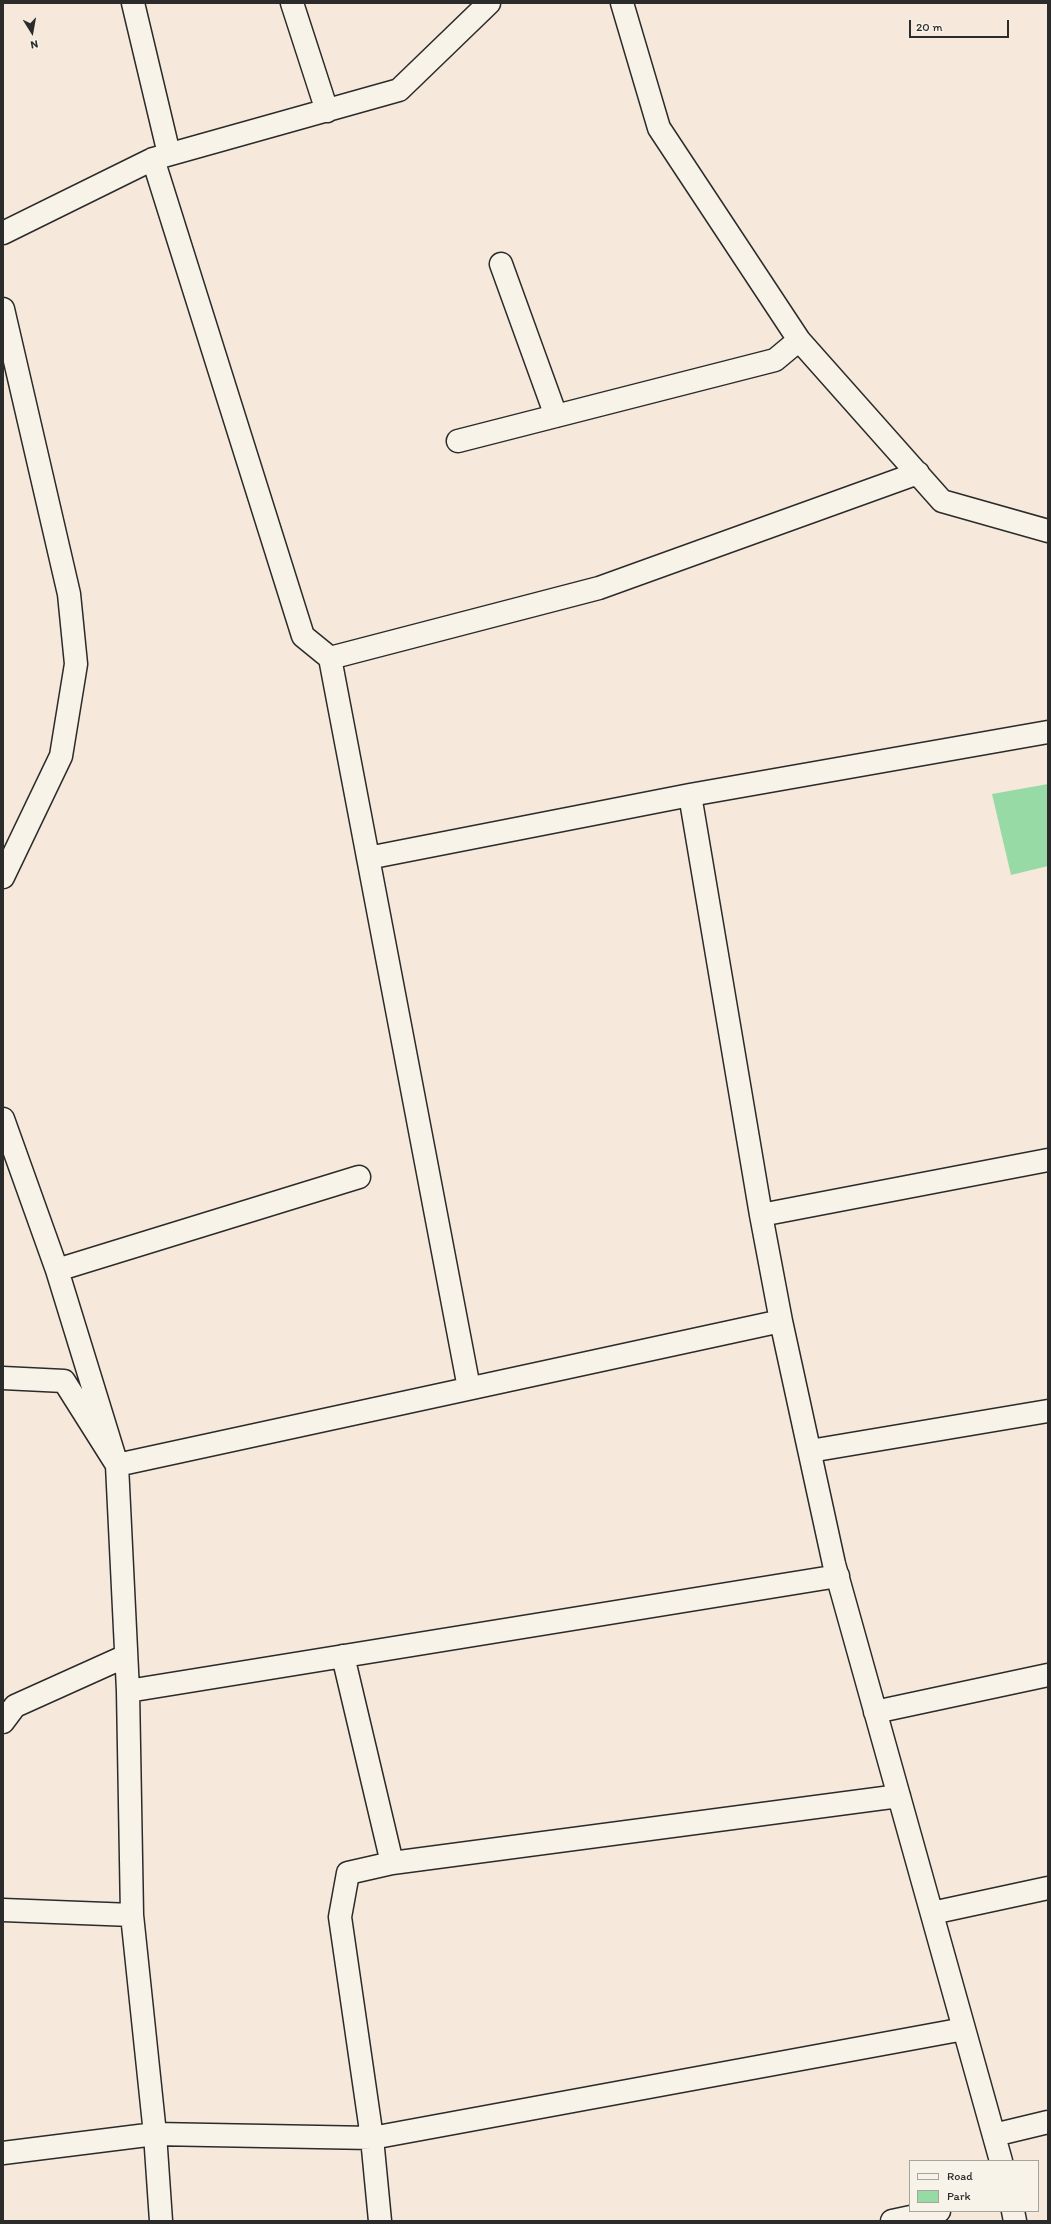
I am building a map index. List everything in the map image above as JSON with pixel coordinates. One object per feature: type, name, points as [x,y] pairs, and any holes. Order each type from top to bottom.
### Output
[{"type":"street","points":[[133,3],[161,156],[303,636],[330,658],[469,1388]]},
{"type":"street","points":[[292,3],[328,111]]},
{"type":"street","points":[[3,233],[161,156],[328,111],[399,90],[489,3]]},
{"type":"street","points":[[622,3],[659,128],[799,340],[942,501],[1048,531]]},
{"type":"street","points":[[502,264],[556,416]]},
{"type":"street","points":[[3,309],[69,594],[76,664],[61,756],[3,877]]},
{"type":"street","points":[[458,441],[775,360],[799,340]]},
{"type":"street","points":[[330,658],[599,588],[918,473]]},
{"type":"street","points":[[368,858],[690,795],[1048,732]]},
{"type":"street","points":[[690,795],[760,1215],[781,1321],[838,1576],[1001,2160]]},
{"type":"street","points":[[3,1120],[57,1270],[117,1465],[128,1691],[132,1915],[155,2134],[161,2221]]},
{"type":"street","points":[[760,1215],[1048,1160]]},
{"type":"street","points":[[57,1270],[359,1177]]},
{"type":"street","points":[[117,1465],[781,1321]]},
{"type":"street","points":[[3,1378],[64,1380],[117,1465]]},
{"type":"street","points":[[810,1451],[1048,1411]]},
{"type":"street","points":[[128,1691],[838,1576]]},
{"type":"street","points":[[3,1722],[15,1706],[126,1656]]},
{"type":"street","points":[[343,1656],[392,1863]]},
{"type":"street","points":[[876,1712],[1048,1675]]},
{"type":"street","points":[[380,2221],[372,2138],[340,1917],[348,1874],[392,1863],[899,1796]]},
{"type":"street","points":[[932,1913],[1048,1888]]},
{"type":"street","points":[[3,1910],[132,1915]]},
{"type":"street","points":[[3,2153],[155,2134],[372,2138],[964,2029]]},
{"type":"street","points":[[994,2135],[1048,2122]]},
{"type":"street","points":[[892,2221],[934,2212]]},
{"type":"green space","points":[[1048,784],[1048,866],[1011,875],[992,794]]}]
